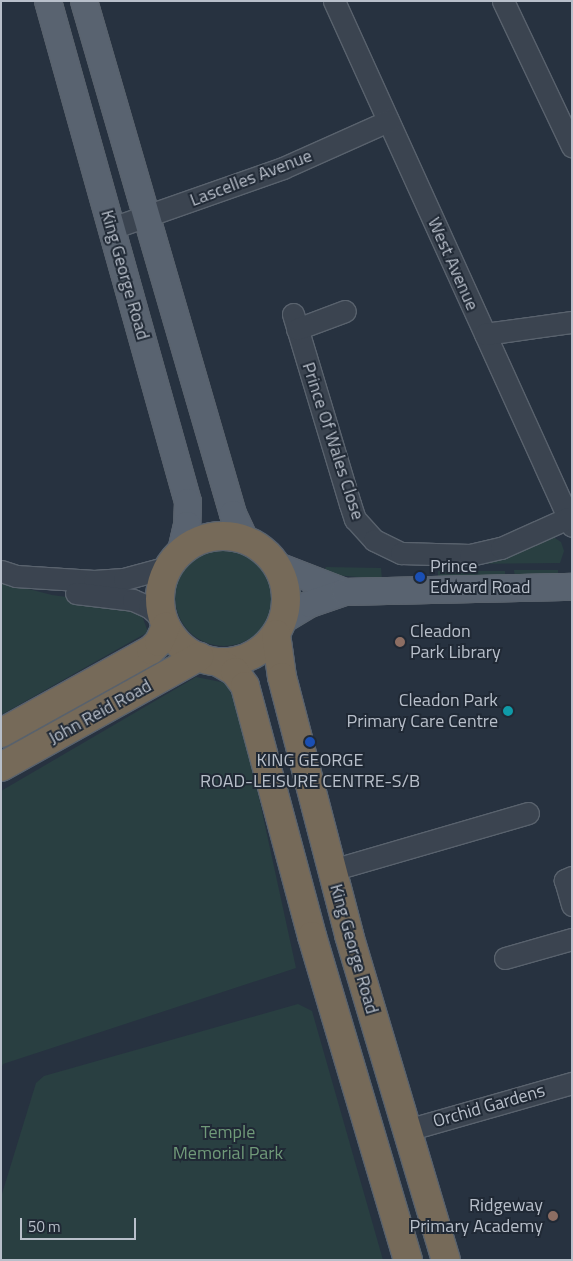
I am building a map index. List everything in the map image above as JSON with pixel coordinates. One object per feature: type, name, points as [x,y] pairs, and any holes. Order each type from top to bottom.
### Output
[{"type":"highway","points":[[222,535],[244,538],[269,554],[278,566],[287,592],[280,627],[252,655],[208,660],[186,650],[164,623],[160,601],[175,559],[200,539],[222,535]]},
{"type":"highway","name":"John Reid Road","points":[[1,733],[151,650],[160,642],[164,623]]},
{"type":"highway","name":"King George Road","points":[[280,627],[282,677],[332,870],[395,1091],[446,1260]]},
{"type":"highway","name":"John Reid Road","points":[[1,767],[208,660]]},
{"type":"highway","name":"King George Road","points":[[208,660],[235,672],[245,686],[312,936],[363,1101],[408,1260]]},
{"type":"highway","points":[[363,1101],[395,1091]]},
{"type":"main road","name":"King George Road","points":[[48,1],[188,502],[188,525],[175,559]]},
{"type":"main road","name":"King George Road","points":[[84,1],[233,514],[244,538]]},
{"type":"main road","points":[[278,566],[345,592]]},
{"type":"main road","points":[[280,627],[310,604],[345,592],[572,587]]},
{"type":"street","name":"West Avenue","points":[[334,1],[570,522]]},
{"type":"street","points":[[503,1],[572,146]]},
{"type":"street","name":"Lascelles Avenue","points":[[112,228],[283,168],[388,121]]},
{"type":"street","name":"Prince Of Wales Close","points":[[345,311],[295,321],[355,519],[374,540],[401,553],[470,555],[501,548],[570,522]]},
{"type":"street","points":[[484,334],[572,322]]},
{"type":"street","points":[[8,574],[94,581],[124,579],[175,559]]},
{"type":"street","points":[[8,574],[73,592],[133,600],[149,607],[164,623]]},
{"type":"street","points":[[332,870],[528,813]]},
{"type":"street","points":[[572,877],[565,880],[572,905]]},
{"type":"street","points":[[505,958],[572,939]]},
{"type":"street","name":"Orchid Gardens","points":[[407,1130],[572,1083]]},
{"type":"green space","points":[[552,536],[561,542],[564,551],[560,563],[467,564]]},
{"type":"green space","points":[[224,548],[243,552],[259,562],[269,578],[273,597],[269,616],[259,632],[243,642],[224,646],[205,642],[189,632],[179,616],[175,597],[179,578],[189,562],[205,552]]},
{"type":"green space","points":[[326,567],[381,568],[382,579],[322,574]]},
{"type":"green space","points":[[514,570],[558,570],[558,577],[515,578]]},
{"type":"green space","points":[[438,571],[505,571],[505,578],[438,580]]},
{"type":"green space","points":[[1,582],[52,595],[103,602],[141,613],[148,632],[1,715]]},
{"type":"green space","points":[[196,677],[226,683],[241,715],[296,968],[3,1064],[1,1069],[1,791]]},
{"type":"green space","name":"Temple Memorial Park","points":[[298,1004],[312,1011],[383,1260],[1,1260],[1,1197],[36,1083],[44,1076]]},
{"type":"place","name":"Prince Edward Road","points":[[420,577]]},
{"type":"place","name":"Cleadon Park Library","points":[[400,642]]},
{"type":"place","name":"Cleadon Park Primary Care Centre","points":[[508,711]]},
{"type":"place","name":"KING GEORGE ROAD-LEISURE CENTRE-S/B","points":[[310,742]]},
{"type":"place","name":"Ridgeway Primary Academy","points":[[553,1216]]}]
